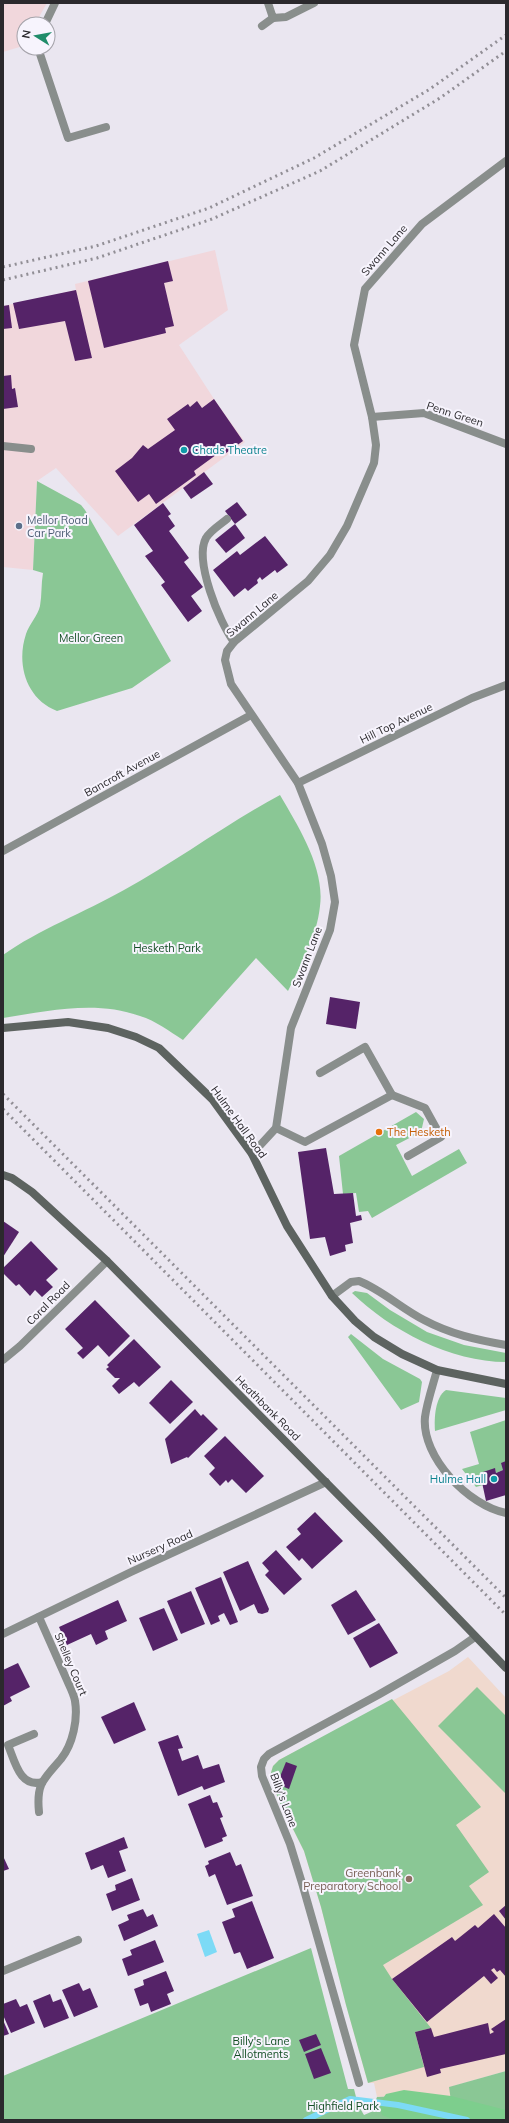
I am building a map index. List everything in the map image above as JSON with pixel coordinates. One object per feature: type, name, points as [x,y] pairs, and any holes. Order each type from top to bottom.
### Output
[{"type":"street","points":[[48,16],[55,3]]},
{"type":"street","points":[[268,3],[273,18]]},
{"type":"street","points":[[262,26],[273,18],[286,17],[314,3]]},
{"type":"street","points":[[41,56],[68,138],[106,127]]},
{"type":"street","name":"Swann Lane","points":[[276,1128],[291,1028],[330,930],[335,902],[331,876],[322,844],[298,783],[231,684],[226,672],[225,660],[227,651],[234,642],[308,581],[330,555],[347,526],[374,463],[376,445],[372,417],[354,345],[365,289],[422,224],[506,161]]},
{"type":"street","name":"Penn Green","points":[[372,417],[424,413],[506,444]]},
{"type":"street","points":[[3,446],[30,449]]},
{"type":"street","points":[[227,519],[206,538],[202,557],[218,615],[234,642]]},
{"type":"street","name":"Hill Top Avenue","points":[[298,783],[472,698],[506,685]]},
{"type":"street","name":"Bancroft Avenue","points":[[3,851],[251,715]]},
{"type":"street","name":"Hulme Hall Road","points":[[3,1028],[68,1022],[108,1028],[136,1037],[159,1048],[212,1099],[252,1154],[287,1226],[332,1296],[355,1321],[374,1336],[402,1354],[437,1370],[506,1384]]},
{"type":"street","points":[[320,1073],[365,1047],[392,1095],[425,1108],[441,1137],[408,1156]]},
{"type":"street","points":[[252,1154],[276,1128],[305,1142],[392,1095]]},
{"type":"street","name":"Heathbank Road","points":[[3,1175],[12,1178],[32,1192],[107,1261],[326,1482],[506,1668]]},
{"type":"street","name":"Coral Road","points":[[3,1360],[20,1346],[107,1261]]},
{"type":"street","points":[[332,1296],[351,1282],[359,1281],[425,1321],[473,1339],[506,1345]]},
{"type":"street","points":[[437,1370],[425,1418],[426,1435],[430,1450],[450,1476],[474,1500],[479,1504],[506,1513]]},
{"type":"street","name":"Nursery Road","points":[[3,1634],[131,1572],[326,1482]]},
{"type":"street","name":"Shelley Court","points":[[38,1617],[76,1700],[75,1719],[70,1743],[61,1758],[48,1772],[42,1782],[38,1793],[39,1812]]},
{"type":"street","name":"Billy's Lane","points":[[359,2083],[290,1844],[265,1786],[261,1767],[264,1759],[269,1754],[378,1695],[455,1651],[475,1637]]},
{"type":"street","points":[[34,1734],[8,1745],[26,1782],[34,1784],[42,1782]]},
{"type":"street","points":[[3,1971],[78,1940]]},
{"type":"shaded area","points":[[3,3],[47,3],[40,16],[16,16],[16,48],[3,52]]},
{"type":"shaded area","points":[[215,250],[228,310],[179,345],[214,399],[245,442],[118,536],[56,468],[37,481],[33,570],[3,567],[3,306],[76,290],[75,284]]},
{"type":"shaded area","name":"Greenbank Preparatory School","points":[[468,1657],[506,1698],[506,2071],[450,2087],[452,2109],[399,2096],[377,2097],[374,2083],[368,2083],[321,1907],[304,1851],[279,1801],[270,1776],[273,1766],[279,1760],[449,1671]]},
{"type":"green space","name":"Mellor Green","points":[[37,481],[81,505],[85,510],[171,661],[132,688],[57,711],[46,705],[31,689],[26,679],[22,657],[23,645],[27,631],[40,606],[43,573],[33,570]]},
{"type":"green space","name":"Hesketh Park","points":[[280,795],[309,848],[318,877],[320,892],[320,906],[316,928],[308,950],[288,991],[256,958],[183,1040],[162,1026],[146,1018],[123,1011],[72,1008],[3,1018],[3,955],[31,937],[144,879],[240,818]]},
{"type":"green space","points":[[416,1112],[424,1119],[421,1132],[396,1145],[412,1176],[459,1149],[467,1163],[372,1218],[368,1211],[359,1212],[356,1193],[343,1194],[339,1156]]},
{"type":"green space","points":[[355,1291],[367,1293],[390,1310],[427,1332],[464,1345],[506,1353],[506,1362],[485,1361],[464,1356],[443,1350],[423,1341],[403,1331],[367,1307],[352,1293]]},
{"type":"green space","points":[[351,1334],[383,1359],[420,1379],[422,1382],[419,1402],[401,1410],[348,1337]]},
{"type":"green space","points":[[446,1390],[506,1398],[506,1410],[435,1431],[437,1403],[442,1393]]},
{"type":"green space","points":[[506,1420],[506,1461],[503,1470],[496,1473],[495,1469],[480,1473],[483,1485],[476,1487],[462,1469],[479,1464],[470,1432]]},
{"type":"green space","points":[[477,1687],[506,1716],[506,1794],[438,1726]]},
{"type":"green space","points":[[392,1699],[481,1807],[456,1825],[489,1872],[469,1886],[483,1905],[383,1965],[392,1979],[431,2028],[415,2032],[424,2067],[368,2083],[321,1907],[304,1851],[279,1801],[270,1776],[273,1766],[279,1760]]},
{"type":"green space","name":"Billy's Lane Allotments","points":[[311,1948],[348,2089],[354,2089],[358,2105],[364,2115],[371,2112],[377,2097],[399,2096],[452,2108],[449,2087],[506,2071],[506,2120],[3,2120],[3,2076]]},
{"type":"green space","points":[[404,2090],[451,2096],[506,2110],[506,2120],[395,2120],[382,2115],[381,2104],[386,2094]]},
{"type":"water","points":[[209,1930],[217,1952],[205,1957],[197,1934]]},
{"type":"building","points":[[168,261],[173,281],[164,283],[174,326],[165,328],[166,333],[104,348],[88,281]]},
{"type":"building","points":[[76,290],[92,358],[75,361],[65,321],[19,329],[13,303]]},
{"type":"building","points":[[9,305],[12,328],[3,329],[3,306]]},
{"type":"building","points":[[11,375],[12,389],[15,388],[18,407],[3,409],[3,376]]},
{"type":"building","name":"Chads Theatre","points":[[214,399],[243,441],[222,456],[220,452],[194,471],[196,475],[156,504],[149,494],[138,502],[115,471],[132,458],[143,445],[148,449],[175,430],[167,419],[188,404],[190,407],[197,401],[202,408]]},
{"type":"building","points":[[204,472],[213,484],[191,499],[183,488]]},
{"type":"building","points":[[237,502],[247,515],[235,524],[225,511]]},
{"type":"building","points":[[163,503],[171,514],[168,516],[175,526],[169,531],[189,558],[184,562],[203,587],[191,596],[202,611],[188,622],[161,585],[165,582],[145,556],[153,551],[134,525]]},
{"type":"building","points":[[235,524],[245,538],[226,553],[215,540]]},
{"type":"building","points":[[265,536],[288,565],[277,573],[275,570],[262,580],[260,577],[257,580],[258,583],[248,591],[245,588],[234,597],[213,570],[237,551],[240,555]]},
{"type":"building","points":[[330,997],[360,1002],[356,1029],[326,1024]]},
{"type":"building","points":[[326,1148],[334,1194],[353,1193],[356,1216],[361,1215],[362,1220],[350,1223],[353,1243],[345,1245],[346,1251],[330,1256],[325,1237],[310,1239],[298,1152]]},
{"type":"building","points":[[3,1221],[19,1232],[3,1257]]},
{"type":"building","points":[[31,1241],[58,1269],[46,1280],[53,1287],[42,1297],[35,1290],[30,1296],[19,1284],[16,1286],[3,1273],[3,1268]]},
{"type":"building","points":[[95,1300],[130,1336],[109,1357],[98,1345],[83,1359],[77,1353],[83,1348],[65,1329]]},
{"type":"building","points":[[134,1339],[161,1367],[139,1387],[134,1382],[119,1394],[112,1386],[120,1378],[115,1378],[106,1369],[109,1367],[107,1365]]},
{"type":"building","points":[[171,1380],[193,1402],[170,1424],[149,1403]]},
{"type":"building","points":[[195,1409],[201,1416],[203,1414],[218,1429],[188,1458],[187,1457],[171,1464],[165,1439]]},
{"type":"building","points":[[225,1436],[264,1476],[246,1493],[232,1479],[228,1483],[226,1480],[220,1486],[209,1474],[215,1468],[204,1456]]},
{"type":"building","name":"Hulme Hall","points":[[506,1461],[506,1495],[486,1501],[480,1473],[495,1468],[496,1473],[503,1470],[501,1463]]},
{"type":"building","points":[[315,1512],[343,1541],[312,1569],[302,1558],[299,1561],[286,1547],[301,1534],[297,1529]]},
{"type":"building","points":[[276,1550],[302,1579],[284,1595],[265,1575],[269,1571],[262,1563]]},
{"type":"building","points":[[248,1561],[269,1609],[268,1612],[262,1614],[258,1613],[254,1604],[240,1611],[223,1572]]},
{"type":"building","points":[[221,1577],[238,1622],[230,1625],[224,1613],[218,1616],[220,1621],[211,1625],[195,1588]]},
{"type":"building","points":[[356,1590],[376,1620],[348,1635],[331,1605]]},
{"type":"building","points":[[191,1591],[205,1624],[181,1634],[167,1601]]},
{"type":"building","points":[[118,1600],[127,1621],[105,1631],[108,1639],[96,1645],[91,1634],[67,1645],[59,1627]]},
{"type":"building","points":[[164,1608],[178,1640],[153,1651],[139,1618]]},
{"type":"building","points":[[379,1623],[398,1653],[370,1668],[353,1638]]},
{"type":"building","points":[[18,1663],[30,1687],[10,1697],[12,1701],[3,1706],[3,1670]]},
{"type":"building","points":[[134,1702],[146,1730],[114,1744],[101,1717]]},
{"type":"building","points":[[178,1735],[183,1748],[178,1749],[182,1761],[198,1755],[203,1769],[219,1764],[225,1782],[204,1790],[202,1786],[178,1796],[158,1742]]},
{"type":"building","points":[[286,1762],[297,1766],[289,1789],[277,1784]]},
{"type":"building","points":[[210,1795],[213,1803],[217,1802],[223,1817],[220,1818],[227,1836],[222,1838],[223,1841],[205,1848],[188,1804]]},
{"type":"building","points":[[124,1837],[128,1848],[119,1851],[126,1871],[108,1878],[103,1865],[91,1870],[85,1853]]},
{"type":"building","points":[[230,1852],[236,1866],[241,1864],[253,1896],[227,1905],[215,1874],[209,1877],[205,1866],[209,1864],[208,1861]]},
{"type":"building","points":[[3,1856],[9,1869],[3,1871]]},
{"type":"building","points":[[132,1878],[140,1900],[112,1911],[106,1894],[116,1890],[115,1885]]},
{"type":"building","points":[[252,1901],[274,1958],[247,1969],[240,1952],[234,1954],[222,1922],[235,1917],[232,1909]]},
{"type":"building","points":[[506,1905],[506,1920],[499,1911]]},
{"type":"building","points":[[143,1909],[147,1917],[153,1914],[158,1926],[124,1941],[118,1925],[129,1920],[127,1915]]},
{"type":"building","points":[[494,1914],[506,1928],[506,1977],[500,1970],[497,1972],[494,1968],[491,1970],[498,1978],[491,1984],[484,1976],[427,2022],[392,1979],[452,1937],[455,1941],[475,1925],[478,1928]]},
{"type":"building","points":[[155,1940],[164,1962],[128,1976],[122,1959],[132,1955],[130,1950]]},
{"type":"building","points":[[166,1971],[174,1991],[167,1994],[171,2004],[151,2012],[148,2003],[140,2006],[134,1989],[144,1985],[143,1980]]},
{"type":"building","points":[[79,1983],[83,1991],[90,1988],[98,2007],[74,2017],[62,1990]]},
{"type":"building","points":[[50,1994],[53,2002],[61,1999],[69,2018],[44,2028],[33,2001]]},
{"type":"building","points":[[16,1999],[20,2007],[27,2004],[35,2023],[11,2033],[3,2015],[3,2004]]},
{"type":"building","points":[[506,2019],[506,2054],[440,2069],[441,2073],[427,2077],[415,2032],[431,2028],[434,2037],[488,2023],[490,2034],[494,2032],[491,2029]]},
{"type":"building","points":[[3,2020],[9,2034],[3,2036]]},
{"type":"building","points":[[316,2034],[321,2045],[304,2052],[299,2040]]},
{"type":"building","points":[[321,2048],[331,2073],[314,2079],[305,2054]]},
{"type":"waterway","points":[[306,2120],[350,2099],[398,2105],[467,2120]]},
{"type":"railway","points":[[3,267],[96,246],[209,208],[314,158],[430,89],[506,35]]},
{"type":"railway","points":[[3,280],[97,258],[212,219],[320,171],[440,98],[506,51]]},
{"type":"railway","points":[[3,1094],[506,1598]]},
{"type":"railway","points":[[3,1109],[506,1615]]},
{"type":"place","name":"Chads Theatre","points":[[184,450]]},
{"type":"place","name":"Mellor Road Car Park","points":[[19,526]]},
{"type":"place","name":"The Hesketh","points":[[379,1132]]},
{"type":"place","name":"Hulme Hall","points":[[494,1479]]},
{"type":"place","name":"Greenbank Preparatory School","points":[[409,1879]]},
{"type":"park label","name":"Highfield Park","points":[[343,2106]]}]
